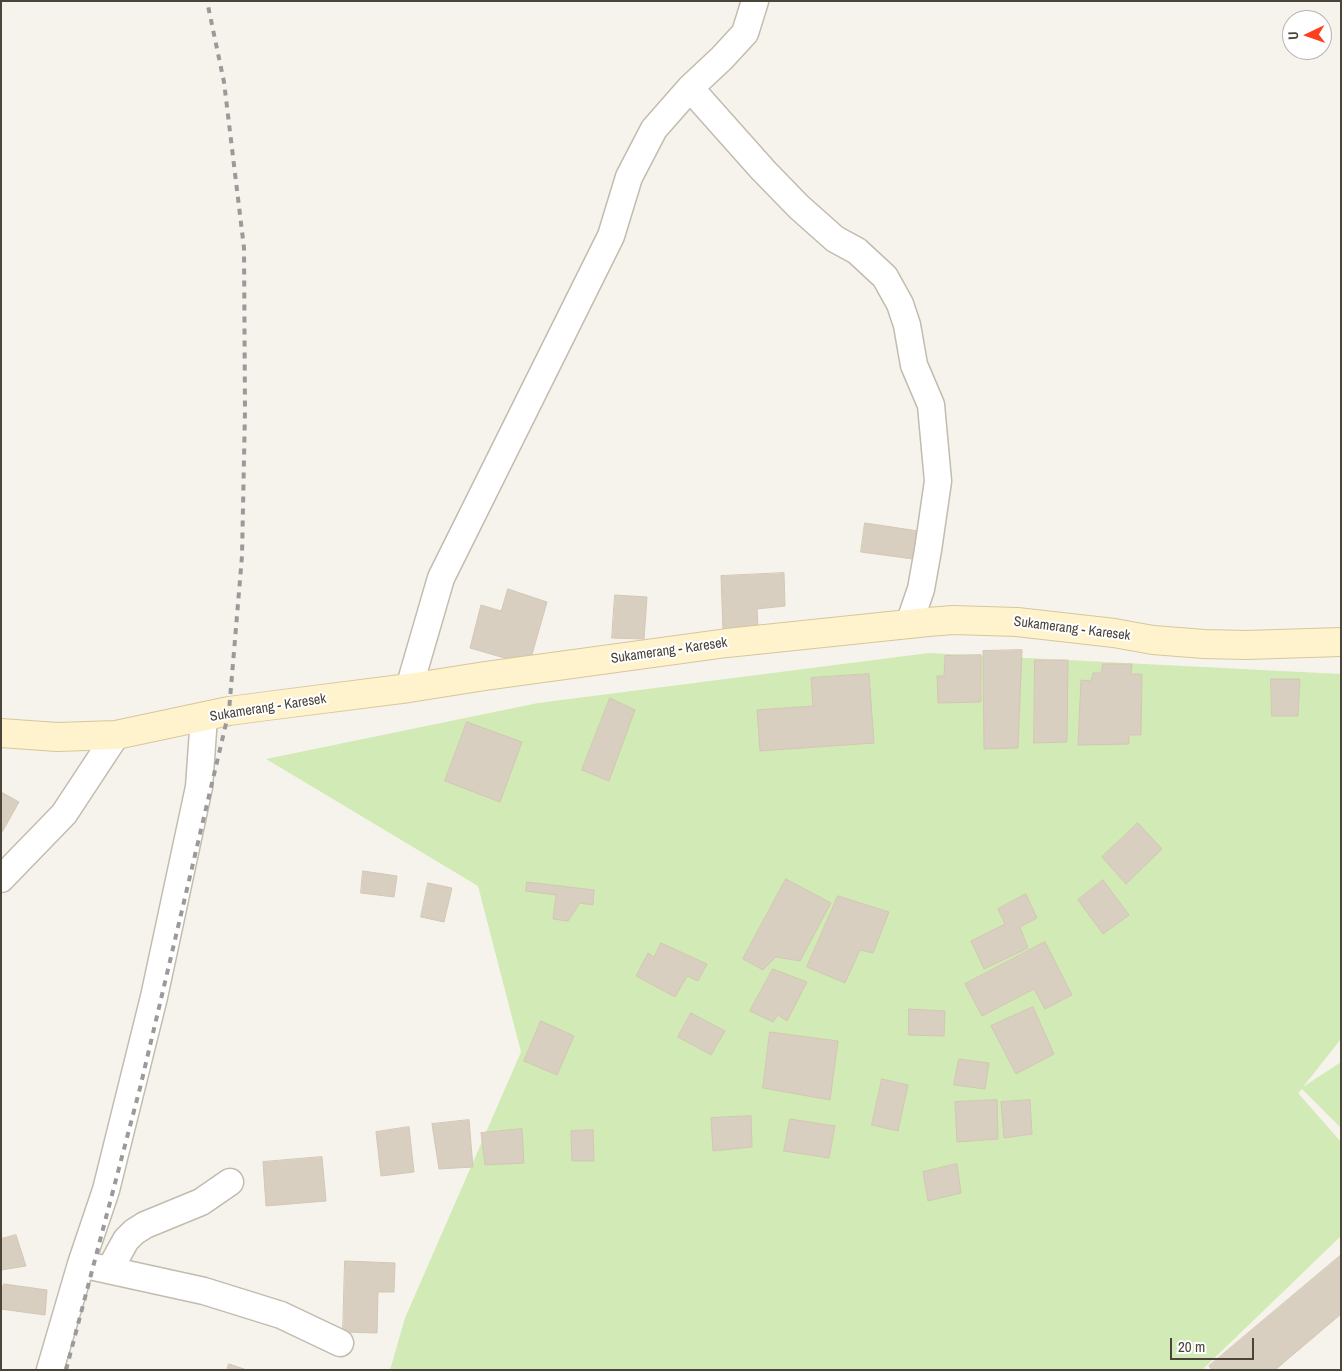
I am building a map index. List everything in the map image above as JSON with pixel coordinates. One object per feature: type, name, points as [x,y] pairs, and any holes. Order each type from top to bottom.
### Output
[{"type":"street","points":[[409,688],[441,578],[611,236],[630,178],[654,129],[690,88],[745,33],[755,1]]},
{"type":"street","points":[[690,88],[763,170],[799,207],[835,239],[857,251],[885,277],[900,304],[907,325],[914,365],[931,404],[938,481],[928,550],[920,588],[908,624]]},
{"type":"street","name":"Sukamerang - Karesek","points":[[1,733],[57,737],[116,735],[229,712],[485,676],[727,643],[953,620],[1017,622],[1114,633],[1152,640],[1212,644],[1246,645],[1341,642]]},
{"type":"street","points":[[50,1370],[106,1190],[154,997],[199,787],[204,717]]},
{"type":"street","points":[[1,879],[64,814],[116,735]]},
{"type":"street","points":[[110,1269],[126,1240],[134,1232],[145,1225],[202,1202],[230,1182]]},
{"type":"street","points":[[82,1264],[204,1291],[281,1315],[340,1343]]},
{"type":"green space","points":[[929,653],[1341,674],[1341,1039],[1303,1087],[1341,1062],[1341,1128],[1302,1089],[1298,1093],[1341,1142],[1341,1236],[1202,1370],[390,1370],[405,1318],[521,1052],[478,886],[266,759],[538,703]]},
{"type":"building","points":[[865,523],[918,531],[913,559],[861,552]]},
{"type":"building","points":[[784,573],[785,606],[757,609],[758,628],[723,631],[721,576]]},
{"type":"building","points":[[508,589],[547,602],[529,665],[470,648],[481,605],[501,611]]},
{"type":"building","points":[[615,595],[647,597],[644,639],[612,638]]},
{"type":"building","points":[[1022,650],[1018,748],[984,749],[983,651]]},
{"type":"building","points":[[981,655],[981,702],[938,703],[937,676],[944,676],[945,656]]},
{"type":"building","points":[[1035,660],[1068,660],[1067,742],[1034,743]]},
{"type":"building","points":[[1103,664],[1132,664],[1131,674],[1142,674],[1141,735],[1129,735],[1129,744],[1078,745],[1081,680],[1091,681],[1093,673],[1101,673]]},
{"type":"building","points":[[869,674],[874,743],[760,751],[757,710],[813,706],[811,678]]},
{"type":"building","points":[[1271,679],[1300,679],[1298,716],[1272,716]]},
{"type":"building","points":[[610,698],[635,710],[609,781],[582,770]]},
{"type":"building","points":[[467,722],[522,742],[500,802],[445,781]]},
{"type":"building","points":[[1,792],[19,802],[1,834]]},
{"type":"building","points":[[1138,823],[1162,849],[1126,884],[1102,857]]},
{"type":"building","points":[[363,871],[397,876],[394,897],[361,893]]},
{"type":"building","points":[[786,879],[831,903],[800,961],[776,957],[763,970],[743,959]]},
{"type":"building","points":[[1103,880],[1129,915],[1103,934],[1078,900]]},
{"type":"building","points":[[527,882],[594,890],[593,905],[580,903],[568,921],[553,919],[556,895],[526,891]]},
{"type":"building","points":[[428,883],[452,888],[444,922],[421,917]]},
{"type":"building","points":[[1026,894],[1037,918],[1020,927],[1028,948],[984,969],[971,941],[1005,924],[998,909]]},
{"type":"building","points":[[838,896],[889,912],[873,953],[860,950],[845,983],[807,967]]},
{"type":"building","points":[[1045,942],[1072,995],[1045,1009],[1034,989],[982,1016],[965,984]]},
{"type":"building","points":[[661,943],[707,964],[698,981],[687,976],[675,997],[636,976],[648,953],[654,957]]},
{"type":"building","points":[[773,969],[807,982],[787,1021],[778,1015],[773,1022],[750,1011]]},
{"type":"building","points":[[1033,1007],[1054,1054],[1016,1074],[991,1026]]},
{"type":"building","points":[[909,1009],[945,1011],[944,1036],[909,1035]]},
{"type":"building","points":[[691,1013],[725,1031],[711,1055],[678,1037]]},
{"type":"building","points":[[541,1021],[574,1036],[557,1075],[524,1061]]},
{"type":"building","points":[[770,1032],[838,1041],[830,1100],[763,1088]]},
{"type":"building","points":[[959,1059],[989,1063],[985,1089],[954,1085]]},
{"type":"building","points":[[882,1079],[908,1085],[898,1131],[872,1125]]},
{"type":"building","points":[[997,1100],[998,1139],[957,1142],[955,1102]]},
{"type":"building","points":[[1030,1100],[1032,1134],[1004,1138],[1001,1102]]},
{"type":"building","points":[[751,1116],[752,1147],[713,1151],[711,1118]]},
{"type":"building","points":[[790,1119],[835,1126],[829,1158],[784,1151]]},
{"type":"building","points":[[469,1120],[473,1167],[439,1169],[432,1124]]},
{"type":"building","points":[[409,1127],[414,1172],[381,1176],[376,1132]]},
{"type":"building","points":[[522,1129],[524,1163],[485,1165],[481,1133]]},
{"type":"building","points":[[593,1130],[594,1161],[572,1161],[571,1131]]},
{"type":"building","points":[[322,1157],[326,1201],[266,1206],[263,1162]]},
{"type":"building","points":[[957,1164],[961,1193],[928,1201],[923,1172]]},
{"type":"building","points":[[16,1235],[26,1266],[1,1270],[1,1239]]},
{"type":"building","points":[[1341,1255],[1341,1314],[1275,1370],[1212,1370],[1209,1366]]},
{"type":"building","points":[[345,1261],[395,1263],[394,1292],[378,1292],[377,1333],[343,1332]]},
{"type":"building","points":[[4,1284],[47,1290],[45,1315],[1,1309],[1,1292]]},
{"type":"building","points":[[229,1364],[247,1370],[227,1370]]},
{"type":"railway","points":[[66,1370],[140,1088],[229,711],[242,556],[245,410],[244,248],[224,82],[207,1]]}]
